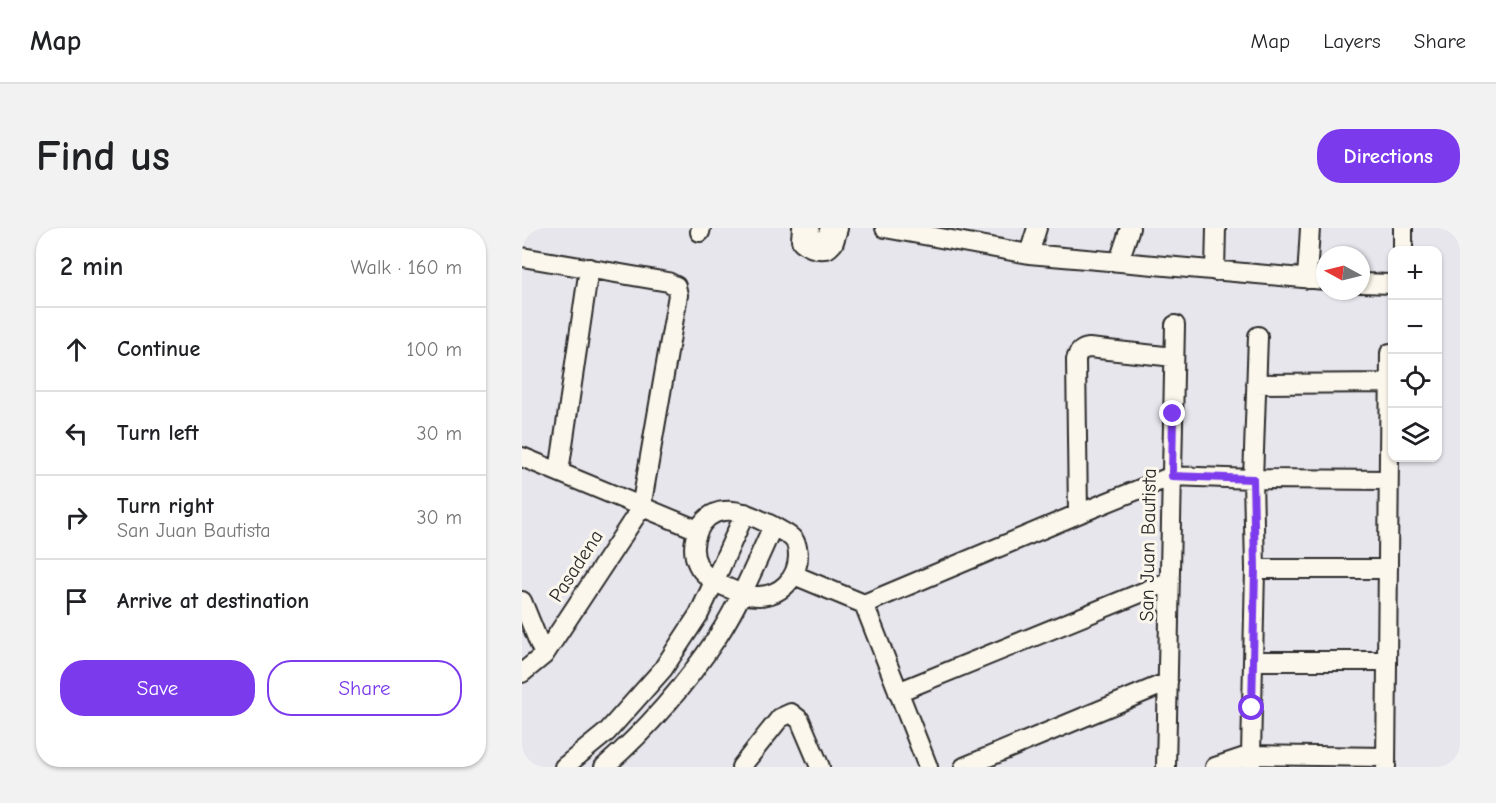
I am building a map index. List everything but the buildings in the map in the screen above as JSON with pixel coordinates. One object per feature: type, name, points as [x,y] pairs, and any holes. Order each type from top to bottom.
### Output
[{"type":"street","points":[[806,228],[805,239],[821,246],[830,241],[834,228]]},
{"type":"street","points":[[885,228],[937,233],[1029,254],[1316,280],[1310,228]]},
{"type":"street","points":[[1029,254],[1037,228]]},
{"type":"street","points":[[1119,261],[1130,228]]},
{"type":"street","points":[[1215,271],[1216,228]]},
{"type":"street","points":[[1403,228],[1403,246]]},
{"type":"street","points":[[522,257],[668,282],[676,286],[678,295],[641,508]]},
{"type":"street","points":[[559,472],[589,268]]},
{"type":"street","points":[[1370,284],[1388,285]]},
{"type":"street","name":"San Juan Bautista","points":[[1166,767],[1175,325]]},
{"type":"street","points":[[1251,761],[1255,568],[1253,479],[1258,336]]},
{"type":"street","points":[[1078,514],[1076,360],[1078,353],[1082,349],[1089,348],[1174,357]]},
{"type":"street","points":[[1256,384],[1388,383]]},
{"type":"street","points":[[1215,767],[1251,761],[1386,762],[1389,408]]},
{"type":"street","points":[[522,457],[698,530]]},
{"type":"street","points":[[794,575],[864,604],[1172,476],[1388,480]]},
{"type":"street","name":"Pasadena","points":[[522,673],[544,655],[641,508]]},
{"type":"street","points":[[727,510],[745,513],[773,526],[793,539],[798,551],[798,563],[794,575],[786,586],[775,593],[759,596],[741,594],[714,582],[697,564],[693,548],[698,530],[707,517],[727,510]]},
{"type":"street","points":[[564,767],[607,732],[663,669],[699,614],[745,513]]},
{"type":"street","points":[[604,767],[627,759],[653,719],[688,678],[719,635],[773,526]]},
{"type":"street","points":[[1255,568],[1388,568]]},
{"type":"street","points":[[898,692],[1170,581]]},
{"type":"street","points":[[522,601],[544,655]]},
{"type":"street","points":[[864,604],[928,767]]},
{"type":"street","points":[[1253,662],[1387,661]]},
{"type":"street","points":[[964,767],[1168,682]]},
{"type":"street","points":[[741,767],[780,718],[791,713],[800,720],[820,767]]},
{"type":"street","points":[[607,732],[627,759]]},
{"type":"route","points":[[1173,414],[1172,476],[1253,479],[1255,568],[1252,708]]}]
